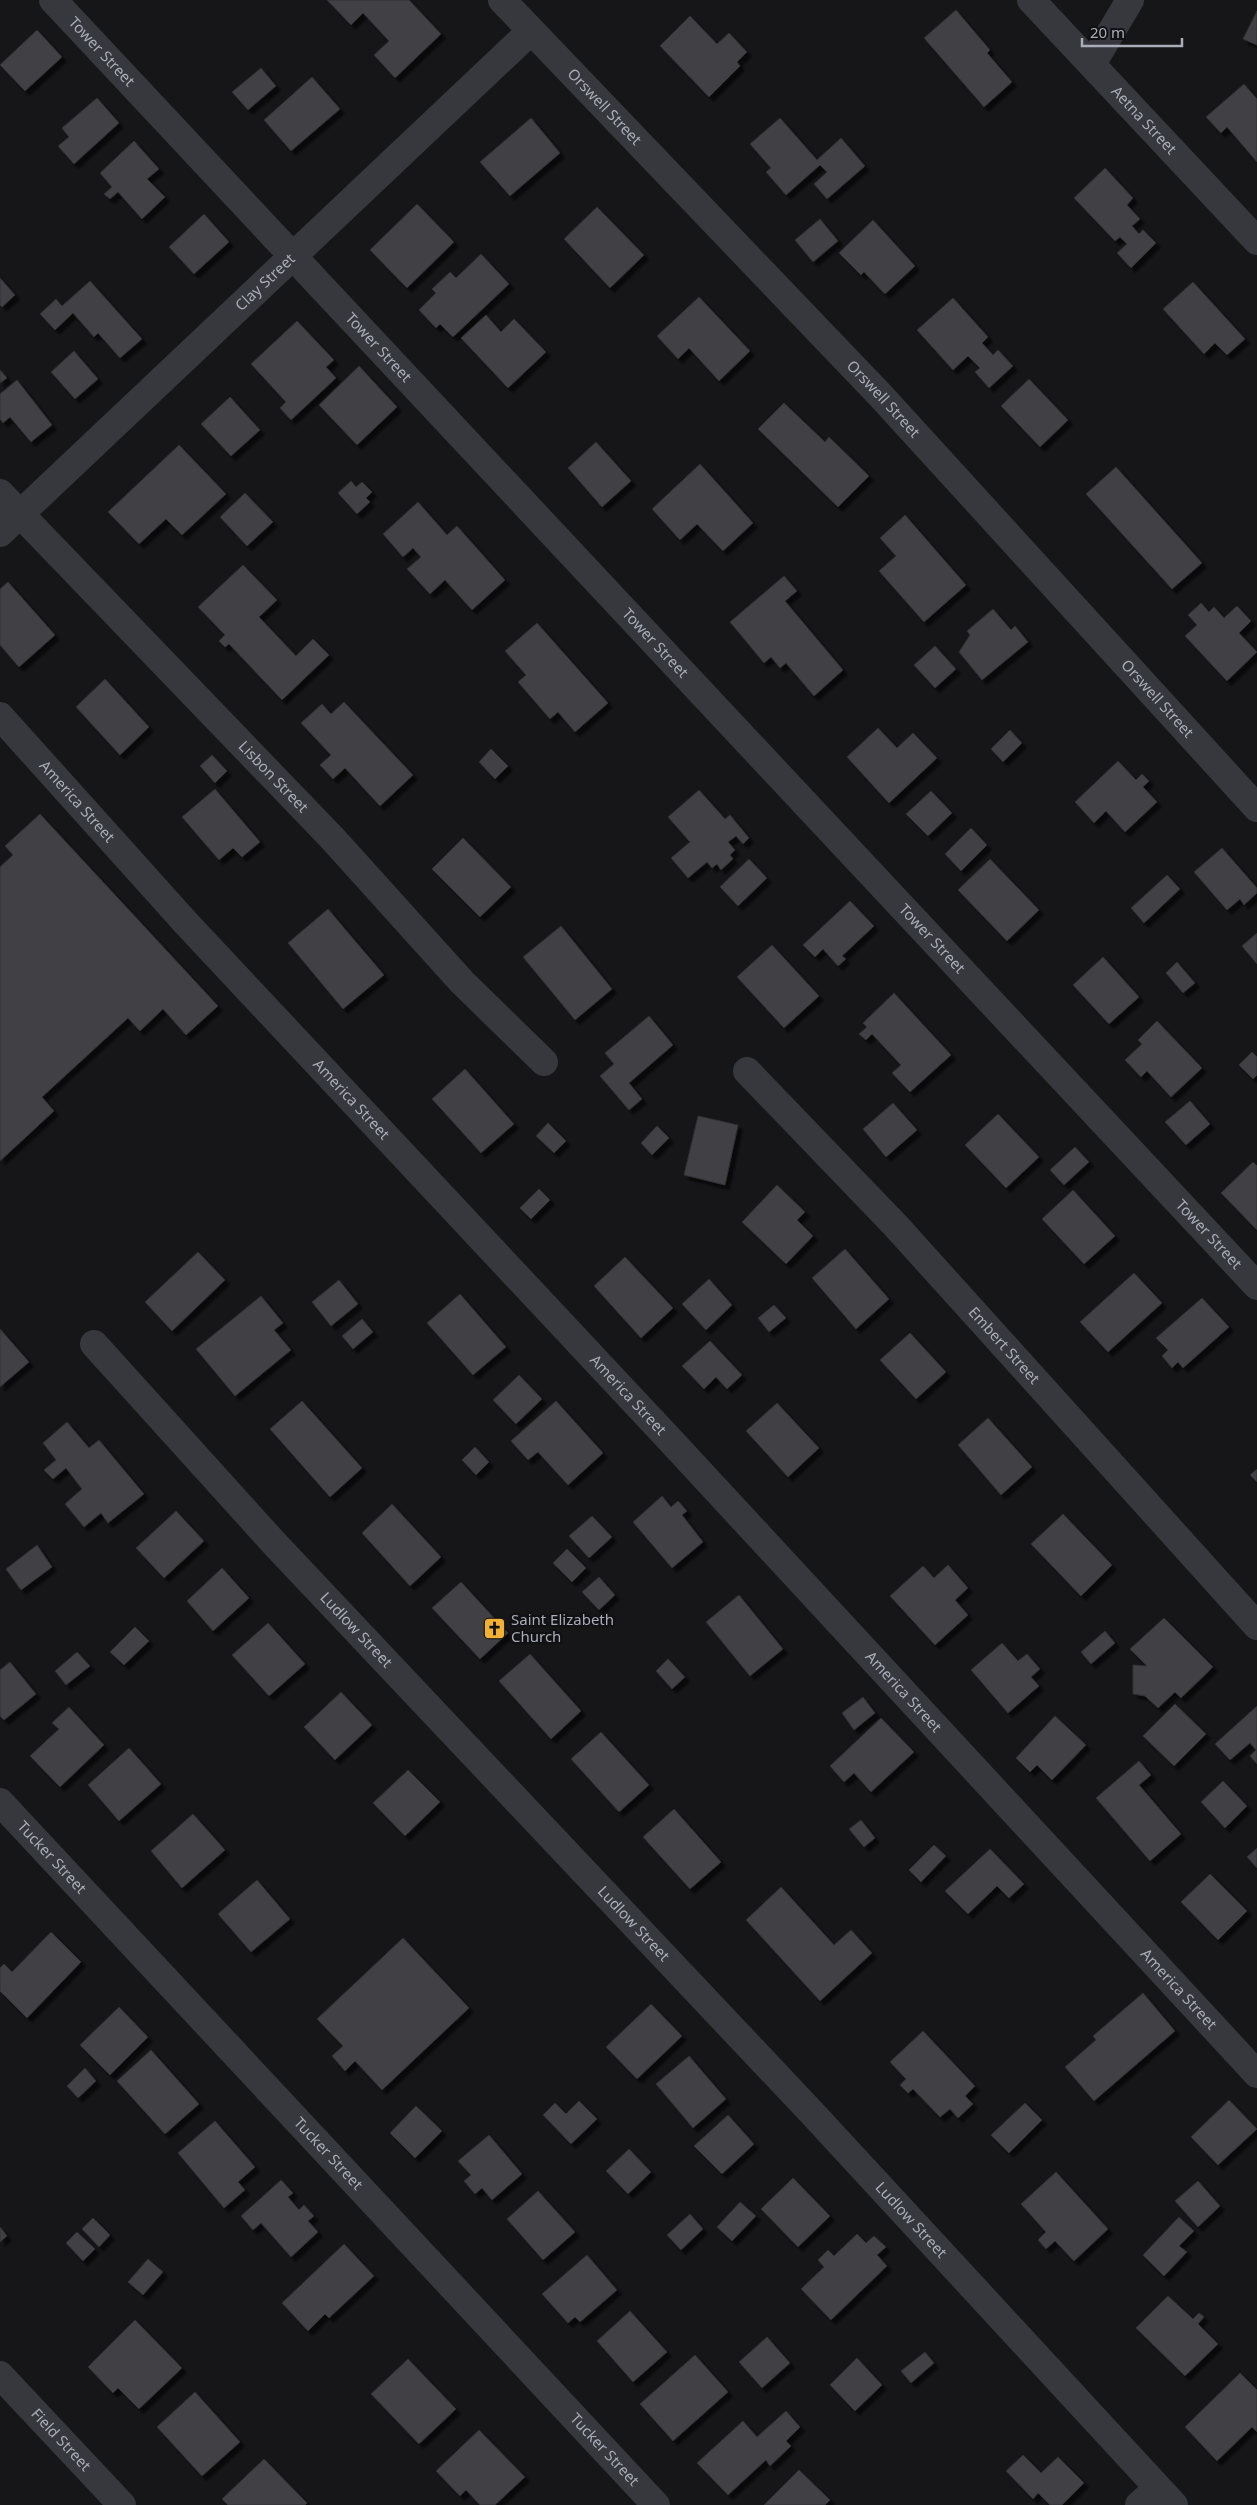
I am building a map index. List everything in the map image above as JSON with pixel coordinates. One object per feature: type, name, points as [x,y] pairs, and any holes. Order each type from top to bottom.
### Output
[{"type":"street","name":"Tower Street","points":[[53,0],[1257,1286]]},
{"type":"street","name":"Orswell Street","points":[[502,0],[881,396],[1257,808]]},
{"type":"street","name":"Aetna Street","points":[[1031,0],[1257,241]]},
{"type":"street","points":[[1092,64],[1130,0]]},
{"type":"street","name":"Clay Street","points":[[10,523],[531,31]]},
{"type":"street","name":"Lisbon Street","points":[[0,493],[10,523],[333,839],[462,982],[544,1062]]},
{"type":"street","name":"America Street","points":[[0,716],[186,923],[672,1442],[1257,2074]]},
{"type":"street","name":"Embert Street","points":[[747,1071],[896,1226],[1257,1626]]},
{"type":"street","name":"Ludlow Street","points":[[94,1344],[272,1542],[813,2114],[1157,2499]]},
{"type":"street","name":"Tucker Street","points":[[0,1802],[656,2505]]},
{"type":"street","name":"Field Street","points":[[0,2375],[122,2505]]},
{"type":"building","points":[[327,0],[409,0],[441,34],[395,78],[374,55],[389,41],[363,13],[351,25]]},
{"type":"building","points":[[956,10],[990,50],[987,53],[1012,82],[984,107],[924,38]]},
{"type":"building","points":[[1257,11],[1257,45],[1243,39]]},
{"type":"building","points":[[690,16],[717,44],[729,33],[747,52],[737,62],[740,66],[709,97],[660,46]]},
{"type":"building","points":[[37,30],[62,57],[25,91],[0,65]]},
{"type":"building","points":[[261,68],[276,86],[248,110],[232,92]]},
{"type":"building","points":[[312,77],[340,109],[291,151],[264,120]]},
{"type":"building","points":[[1244,84],[1257,99],[1257,162],[1227,127],[1221,133],[1206,117]]},
{"type":"building","points":[[97,98],[119,123],[74,164],[58,146],[69,137],[62,128]]},
{"type":"building","points":[[531,118],[560,153],[510,196],[480,162]]},
{"type":"building","points":[[780,118],[817,160],[841,138],[865,166],[827,199],[814,184],[827,172],[820,165],[786,195],[766,172],[771,168],[750,144]]},
{"type":"building","points":[[134,141],[159,169],[147,179],[165,197],[142,219],[118,192],[110,199],[104,194],[112,187],[100,173]]},
{"type":"building","points":[[1105,168],[1133,198],[1127,205],[1140,219],[1132,226],[1139,234],[1143,230],[1156,243],[1131,268],[1117,253],[1127,244],[1120,237],[1115,241],[1074,198]]},
{"type":"building","points":[[417,204],[454,242],[407,288],[370,250]]},
{"type":"building","points":[[597,207],[644,255],[610,288],[564,239]]},
{"type":"building","points":[[204,214],[229,242],[194,274],[169,247]]},
{"type":"building","points":[[820,219],[838,241],[813,262],[795,240]]},
{"type":"building","points":[[873,220],[915,266],[885,294],[864,272],[861,275],[839,253]]},
{"type":"building","points":[[481,254],[509,284],[453,337],[440,324],[436,328],[419,310],[436,293],[432,289],[450,272],[456,278]]},
{"type":"building","points":[[0,278],[15,295],[2,307],[0,305]]},
{"type":"building","points":[[90,281],[142,339],[120,358],[98,333],[94,337],[73,313],[55,330],[40,314],[56,299],[62,306]]},
{"type":"building","points":[[1193,282],[1245,339],[1227,355],[1215,343],[1204,354],[1163,309]]},
{"type":"building","points":[[699,297],[750,351],[719,381],[689,348],[678,359],[657,336]]},
{"type":"building","points":[[953,298],[988,337],[982,343],[993,355],[998,350],[1013,366],[989,388],[975,372],[980,368],[968,356],[953,370],[917,330]]},
{"type":"building","points":[[486,315],[501,332],[514,319],[546,352],[508,388],[461,338]]},
{"type":"building","points":[[297,321],[334,360],[326,367],[336,378],[291,420],[280,408],[286,402],[251,364]]},
{"type":"building","points":[[74,351],[98,379],[75,399],[51,372]]},
{"type":"building","points":[[359,366],[397,407],[357,445],[319,405]]},
{"type":"building","points":[[0,370],[7,378],[0,383]]},
{"type":"building","points":[[1029,379],[1068,420],[1040,447],[1001,406]]},
{"type":"building","points":[[17,380],[52,425],[31,442],[10,417],[3,423],[0,419],[0,394]]},
{"type":"building","points":[[230,397],[260,430],[231,456],[201,424]]},
{"type":"building","points":[[784,403],[825,442],[829,437],[869,476],[838,507],[758,429]]},
{"type":"building","points":[[596,442],[631,481],[602,507],[568,468]]},
{"type":"building","points":[[179,445],[226,494],[182,535],[166,519],[139,544],[108,512]]},
{"type":"building","points":[[700,464],[753,523],[723,551],[697,524],[680,540],[652,509]]},
{"type":"building","points":[[1116,467],[1202,563],[1172,589],[1086,494]]},
{"type":"building","points":[[351,481],[356,487],[362,482],[372,492],[366,498],[370,502],[357,514],[338,493]]},
{"type":"building","points":[[245,493],[273,522],[247,546],[220,517]]},
{"type":"building","points":[[418,502],[447,535],[457,526],[505,580],[472,610],[445,580],[430,594],[407,569],[421,557],[413,548],[403,557],[383,534]]},
{"type":"building","points":[[905,515],[966,585],[924,622],[879,571],[896,556],[880,538]]},
{"type":"building","points":[[243,565],[277,600],[259,617],[296,656],[313,639],[329,655],[282,700],[229,644],[225,647],[219,641],[225,635],[198,607]]},
{"type":"building","points":[[784,576],[797,591],[785,601],[843,670],[814,696],[786,663],[780,668],[771,657],[764,663],[730,622]]},
{"type":"building","points":[[8,582],[55,635],[19,667],[0,645],[0,589]]},
{"type":"building","points":[[1201,603],[1209,612],[1214,607],[1224,618],[1237,606],[1251,621],[1239,633],[1257,652],[1227,681],[1185,636],[1197,625],[1188,615]]},
{"type":"building","points":[[993,609],[1011,630],[1015,626],[1028,642],[982,680],[959,652],[970,635],[967,631]]},
{"type":"building","points":[[537,623],[608,703],[575,732],[558,712],[550,719],[518,682],[526,675],[505,651]]},
{"type":"building","points":[[935,646],[956,669],[935,688],[914,665]]},
{"type":"building","points":[[105,679],[149,727],[120,755],[76,707]]},
{"type":"building","points":[[344,702],[413,775],[380,806],[345,768],[333,779],[320,765],[331,755],[301,723],[322,704],[331,714]]},
{"type":"building","points":[[878,728],[897,748],[913,733],[937,758],[889,803],[847,757]]},
{"type":"building","points":[[1010,730],[1022,743],[1003,762],[991,749]]},
{"type":"building","points":[[491,749],[508,766],[495,779],[479,762]]},
{"type":"building","points":[[212,755],[227,771],[215,783],[200,766]]},
{"type":"building","points":[[1118,761],[1136,780],[1142,774],[1149,781],[1143,787],[1157,802],[1125,832],[1106,811],[1094,823],[1075,802]]},
{"type":"building","points":[[215,789],[260,842],[242,857],[233,848],[219,860],[182,817]]},
{"type":"building","points":[[699,790],[725,819],[730,815],[749,838],[743,844],[736,836],[728,842],[735,850],[730,855],[733,859],[721,870],[717,864],[712,868],[707,862],[688,878],[671,858],[690,842],[668,817]]},
{"type":"building","points":[[931,791],[952,813],[928,836],[906,814]]},
{"type":"building","points":[[40,814],[218,1006],[186,1035],[163,1009],[140,1031],[128,1018],[42,1097],[54,1111],[0,1161],[0,867],[13,855],[5,846]]},
{"type":"building","points":[[971,828],[987,845],[961,871],[945,854]]},
{"type":"building","points":[[463,838],[511,887],[480,917],[432,869]]},
{"type":"building","points":[[1222,848],[1257,888],[1257,893],[1244,905],[1240,899],[1227,910],[1194,872]]},
{"type":"building","points":[[749,859],[767,878],[738,906],[720,887]]},
{"type":"building","points":[[990,859],[1039,910],[1007,941],[958,890]]},
{"type":"building","points":[[1167,875],[1180,889],[1144,923],[1131,908]]},
{"type":"building","points":[[850,901],[874,926],[842,956],[846,959],[838,966],[823,949],[815,957],[803,945]]},
{"type":"building","points":[[328,909],[384,975],[343,1009],[288,943]]},
{"type":"building","points":[[561,926],[612,989],[575,1020],[523,957]]},
{"type":"building","points":[[1257,933],[1257,964],[1242,946]]},
{"type":"building","points":[[772,945],[819,996],[784,1028],[737,977]]},
{"type":"building","points":[[1103,957],[1139,997],[1109,1024],[1073,985]]},
{"type":"building","points":[[1177,962],[1195,983],[1183,993],[1166,973]]},
{"type":"building","points":[[894,993],[951,1055],[910,1092],[892,1073],[901,1065],[872,1034],[866,1040],[859,1034],[867,1027],[863,1023]]},
{"type":"building","points":[[649,1016],[673,1045],[629,1083],[642,1099],[629,1110],[600,1076],[614,1064],[605,1053]]},
{"type":"building","points":[[1157,1021],[1202,1068],[1171,1097],[1147,1071],[1141,1077],[1125,1060],[1142,1044],[1138,1040]]},
{"type":"building","points":[[1252,1052],[1257,1057],[1257,1075],[1253,1079],[1239,1065]]},
{"type":"building","points":[[465,1069],[514,1124],[481,1153],[432,1099]]},
{"type":"building","points":[[1190,1101],[1210,1124],[1186,1145],[1165,1122]]},
{"type":"building","points":[[893,1103],[917,1130],[886,1157],[863,1129]]},
{"type":"building","points":[[998,1114],[1039,1157],[1006,1188],[965,1145]]},
{"type":"building","points":[[698,1116],[738,1125],[725,1185],[684,1175]]},
{"type":"building","points":[[548,1123],[566,1141],[554,1153],[536,1136]]},
{"type":"building","points":[[657,1126],[669,1138],[652,1155],[641,1143]]},
{"type":"building","points":[[1075,1147],[1089,1162],[1064,1185],[1050,1170]]},
{"type":"building","points":[[1253,1162],[1257,1166],[1257,1230],[1221,1193]]},
{"type":"building","points":[[777,1185],[805,1212],[797,1220],[813,1236],[786,1264],[742,1222]]},
{"type":"building","points":[[539,1189],[550,1200],[531,1219],[520,1208]]},
{"type":"building","points":[[1073,1190],[1115,1236],[1084,1264],[1042,1219]]},
{"type":"building","points":[[845,1249],[889,1299],[856,1329],[812,1278]]},
{"type":"building","points":[[198,1252],[225,1280],[172,1331],[145,1302]]},
{"type":"building","points":[[625,1257],[673,1308],[641,1338],[594,1286]]},
{"type":"building","points":[[1134,1273],[1162,1303],[1108,1352],[1080,1322]]},
{"type":"building","points":[[709,1279],[732,1305],[706,1330],[682,1304]]},
{"type":"building","points":[[339,1280],[358,1304],[331,1326],[312,1302]]},
{"type":"building","points":[[460,1294],[506,1347],[473,1375],[427,1323]]},
{"type":"building","points":[[261,1296],[283,1323],[274,1330],[291,1350],[235,1396],[196,1349]]},
{"type":"building","points":[[1202,1298],[1229,1327],[1183,1368],[1178,1362],[1172,1368],[1162,1356],[1168,1350],[1156,1338]]},
{"type":"building","points":[[774,1305],[786,1318],[769,1332],[758,1318]]},
{"type":"building","points":[[362,1319],[373,1332],[353,1349],[342,1336]]},
{"type":"building","points":[[0,1329],[29,1362],[0,1387]]},
{"type":"building","points":[[910,1333],[946,1372],[916,1399],[880,1360]]},
{"type":"building","points":[[710,1341],[742,1375],[727,1389],[716,1377],[704,1389],[682,1366]]},
{"type":"building","points":[[519,1375],[542,1399],[516,1424],[493,1400]]},
{"type":"building","points":[[302,1401],[362,1468],[330,1497],[270,1429]]},
{"type":"building","points":[[556,1401],[603,1453],[568,1485],[538,1452],[528,1460],[511,1441]]},
{"type":"building","points":[[777,1403],[819,1448],[788,1477],[746,1431]]},
{"type":"building","points":[[988,1418],[1032,1467],[1001,1495],[958,1445]]},
{"type":"building","points":[[67,1422],[89,1448],[99,1440],[144,1494],[108,1523],[101,1513],[84,1527],[65,1504],[82,1489],[66,1468],[53,1479],[44,1470],[56,1460],[43,1443]]},
{"type":"building","points":[[475,1447],[489,1462],[476,1475],[462,1460]]},
{"type":"building","points":[[1257,1469],[1257,1482],[1250,1475]]},
{"type":"building","points":[[662,1496],[671,1507],[678,1501],[687,1511],[682,1515],[703,1542],[672,1568],[633,1522]]},
{"type":"building","points":[[392,1504],[441,1557],[410,1586],[362,1533]]},
{"type":"building","points":[[176,1511],[204,1541],[164,1578],[136,1548]]},
{"type":"building","points":[[1063,1514],[1112,1565],[1081,1596],[1031,1544]]},
{"type":"building","points":[[592,1516],[612,1537],[589,1558],[569,1536]]},
{"type":"building","points":[[37,1545],[52,1567],[21,1590],[6,1569]]},
{"type":"building","points":[[567,1549],[586,1568],[572,1582],[553,1563]]},
{"type":"building","points":[[948,1565],[968,1588],[955,1600],[968,1615],[935,1645],[890,1596],[923,1566],[934,1578]]},
{"type":"building","points":[[222,1568],[249,1598],[213,1631],[187,1601]]},
{"type":"building","points":[[599,1577],[615,1595],[599,1610],[582,1592]]},
{"type":"building","points":[[461,1582],[508,1633],[480,1659],[432,1608]]},
{"type":"building","points":[[739,1595],[783,1649],[750,1676],[706,1622]]},
{"type":"building","points":[[1164,1618],[1213,1667],[1181,1698],[1175,1692],[1158,1708],[1145,1696],[1133,1694],[1133,1665],[1147,1666],[1130,1649]]},
{"type":"building","points":[[268,1623],[305,1664],[269,1696],[232,1655]]},
{"type":"building","points":[[135,1627],[149,1641],[124,1665],[110,1652]]},
{"type":"building","points":[[1105,1631],[1115,1643],[1091,1664],[1081,1652]]},
{"type":"building","points":[[1002,1643],[1018,1661],[1027,1654],[1040,1669],[1031,1677],[1039,1686],[1008,1713],[971,1670]]},
{"type":"building","points":[[77,1652],[90,1666],[66,1685],[55,1671]]},
{"type":"building","points":[[530,1654],[581,1711],[551,1739],[499,1681]]},
{"type":"building","points":[[668,1659],[685,1677],[672,1689],[656,1671]]},
{"type":"building","points":[[10,1662],[36,1694],[4,1720],[0,1716],[0,1670]]},
{"type":"building","points":[[341,1692],[372,1725],[335,1760],[304,1727]]},
{"type":"building","points":[[863,1697],[875,1713],[854,1730],[842,1713]]},
{"type":"building","points":[[1175,1704],[1206,1734],[1174,1766],[1143,1736]]},
{"type":"building","points":[[1257,1706],[1257,1764],[1250,1756],[1256,1750],[1250,1743],[1230,1760],[1215,1744]]},
{"type":"building","points":[[69,1707],[104,1745],[60,1787],[30,1756],[59,1729],[52,1723]]},
{"type":"building","points":[[1055,1716],[1086,1745],[1052,1780],[1037,1765],[1030,1772],[1016,1758]]},
{"type":"building","points":[[881,1718],[914,1752],[871,1792],[854,1773],[844,1782],[830,1766]]},
{"type":"building","points":[[601,1732],[649,1785],[619,1812],[571,1759]]},
{"type":"building","points":[[129,1748],[161,1784],[119,1821],[88,1785]]},
{"type":"building","points":[[1139,1761],[1151,1775],[1139,1785],[1181,1834],[1150,1861],[1096,1798]]},
{"type":"building","points":[[408,1770],[440,1802],[405,1836],[373,1803]]},
{"type":"building","points":[[1223,1781],[1247,1806],[1225,1828],[1201,1802]]},
{"type":"building","points":[[674,1809],[721,1862],[690,1889],[643,1837]]},
{"type":"building","points":[[193,1814],[225,1850],[182,1888],[151,1851]]},
{"type":"building","points":[[861,1820],[875,1838],[864,1847],[849,1829]]},
{"type":"building","points":[[934,1845],[946,1856],[921,1882],[909,1870]]},
{"type":"building","points":[[1257,1848],[1257,1868],[1247,1857]]},
{"type":"building","points":[[990,1849],[1024,1884],[1009,1898],[997,1886],[968,1914],[945,1891]]},
{"type":"building","points":[[1210,1874],[1247,1911],[1218,1940],[1181,1902]]},
{"type":"building","points":[[257,1880],[290,1919],[251,1952],[218,1914]]},
{"type":"building","points":[[781,1887],[834,1945],[851,1930],[872,1953],[820,2001],[746,1920]]},
{"type":"building","points":[[51,1932],[81,1962],[27,2018],[0,1991],[0,1968],[4,1964],[12,1972]]},
{"type":"building","points":[[403,1938],[469,2008],[382,2090],[355,2061],[345,2071],[332,2056],[343,2046],[317,2019]]},
{"type":"building","points":[[1143,1993],[1175,2031],[1094,2101],[1065,2067],[1096,2040],[1093,2036]]},
{"type":"building","points":[[651,2004],[682,2036],[637,2079],[606,2047]]},
{"type":"building","points":[[119,2007],[148,2037],[110,2075],[80,2045]]},
{"type":"building","points":[[923,2031],[975,2086],[965,2096],[973,2104],[958,2118],[950,2109],[940,2117],[913,2089],[908,2093],[900,2085],[906,2079],[890,2062]]},
{"type":"building","points":[[151,2050],[199,2104],[165,2134],[117,2081]]},
{"type":"building","points":[[689,2056],[726,2099],[693,2128],[656,2084]]},
{"type":"building","points":[[85,2068],[96,2081],[78,2098],[67,2086]]},
{"type":"building","points":[[1229,2100],[1257,2129],[1218,2165],[1191,2137]]},
{"type":"building","points":[[579,2101],[597,2119],[571,2144],[543,2115],[555,2103],[566,2114]]},
{"type":"building","points":[[1025,2103],[1042,2120],[1009,2153],[991,2135]]},
{"type":"building","points":[[416,2106],[442,2131],[415,2158],[390,2133]]},
{"type":"building","points":[[728,2115],[754,2144],[722,2174],[694,2146]]},
{"type":"building","points":[[215,2121],[255,2167],[238,2182],[245,2190],[224,2208],[178,2153]]},
{"type":"building","points":[[489,2135],[522,2174],[492,2200],[482,2188],[475,2194],[464,2181],[471,2175],[458,2161]]},
{"type":"building","points":[[629,2149],[651,2172],[628,2194],[606,2171]]},
{"type":"building","points":[[1056,2172],[1108,2229],[1074,2261],[1055,2241],[1046,2249],[1038,2240],[1046,2232],[1021,2204]]},
{"type":"building","points":[[793,2178],[830,2216],[798,2247],[761,2209]]},
{"type":"building","points":[[281,2180],[293,2193],[288,2197],[299,2210],[304,2205],[314,2216],[308,2221],[318,2232],[291,2257],[261,2223],[253,2230],[241,2216]]},
{"type":"building","points":[[1198,2181],[1220,2206],[1198,2227],[1175,2201]]},
{"type":"building","points":[[538,2191],[575,2232],[543,2260],[507,2219]]},
{"type":"building","points":[[740,2202],[756,2216],[732,2241],[717,2227]]},
{"type":"building","points":[[690,2214],[703,2229],[681,2250],[667,2235]]},
{"type":"building","points":[[1179,2217],[1194,2231],[1179,2246],[1187,2252],[1164,2276],[1143,2255]]},
{"type":"building","points":[[93,2218],[110,2235],[99,2247],[82,2229]]},
{"type":"building","points":[[0,2227],[7,2236],[0,2242]]},
{"type":"building","points":[[77,2232],[95,2249],[83,2261],[66,2243]]},
{"type":"building","points":[[857,2234],[866,2243],[874,2236],[886,2247],[877,2255],[887,2266],[831,2320],[801,2289],[824,2267],[818,2260],[828,2250],[834,2256]]},
{"type":"building","points":[[344,2244],[374,2276],[329,2318],[325,2314],[308,2331],[282,2303]]},
{"type":"building","points":[[587,2255],[617,2290],[580,2322],[575,2317],[568,2323],[542,2294]]},
{"type":"building","points":[[148,2259],[163,2272],[143,2295],[128,2282]]},
{"type":"building","points":[[1168,2296],[1193,2319],[1199,2313],[1204,2317],[1198,2324],[1218,2344],[1185,2376],[1136,2328]]},
{"type":"building","points":[[630,2311],[667,2352],[633,2382],[597,2341]]},
{"type":"building","points":[[135,2320],[182,2368],[139,2409],[118,2388],[113,2393],[88,2367]]},
{"type":"building","points":[[767,2337],[790,2363],[762,2388],[739,2362]]},
{"type":"building","points":[[925,2352],[934,2363],[911,2383],[901,2371]]},
{"type":"building","points":[[695,2355],[728,2392],[673,2441],[640,2404]]},
{"type":"building","points":[[857,2358],[882,2385],[855,2411],[830,2385]]},
{"type":"building","points":[[408,2359],[456,2409],[419,2444],[371,2394]]},
{"type":"building","points":[[1240,2373],[1257,2390],[1257,2432],[1252,2427],[1217,2461],[1185,2427]]},
{"type":"building","points":[[195,2392],[240,2442],[202,2476],[157,2427]]},
{"type":"building","points":[[786,2411],[800,2427],[786,2441],[791,2446],[770,2466],[766,2460],[728,2495],[697,2463],[743,2421],[757,2437]]},
{"type":"building","points":[[479,2430],[525,2477],[495,2505],[480,2505],[466,2490],[460,2496],[436,2471]]},
{"type":"building","points":[[1023,2455],[1041,2473],[1058,2457],[1084,2483],[1062,2505],[1050,2505],[1038,2493],[1033,2499],[1006,2471]]},
{"type":"building","points":[[264,2459],[307,2503],[305,2505],[228,2505],[222,2499]]},
{"type":"building","points":[[799,2470],[830,2500],[825,2505],[764,2505]]},
{"type":"place","name":"Saint Elizabeth Church","points":[[495,1629]]}]
